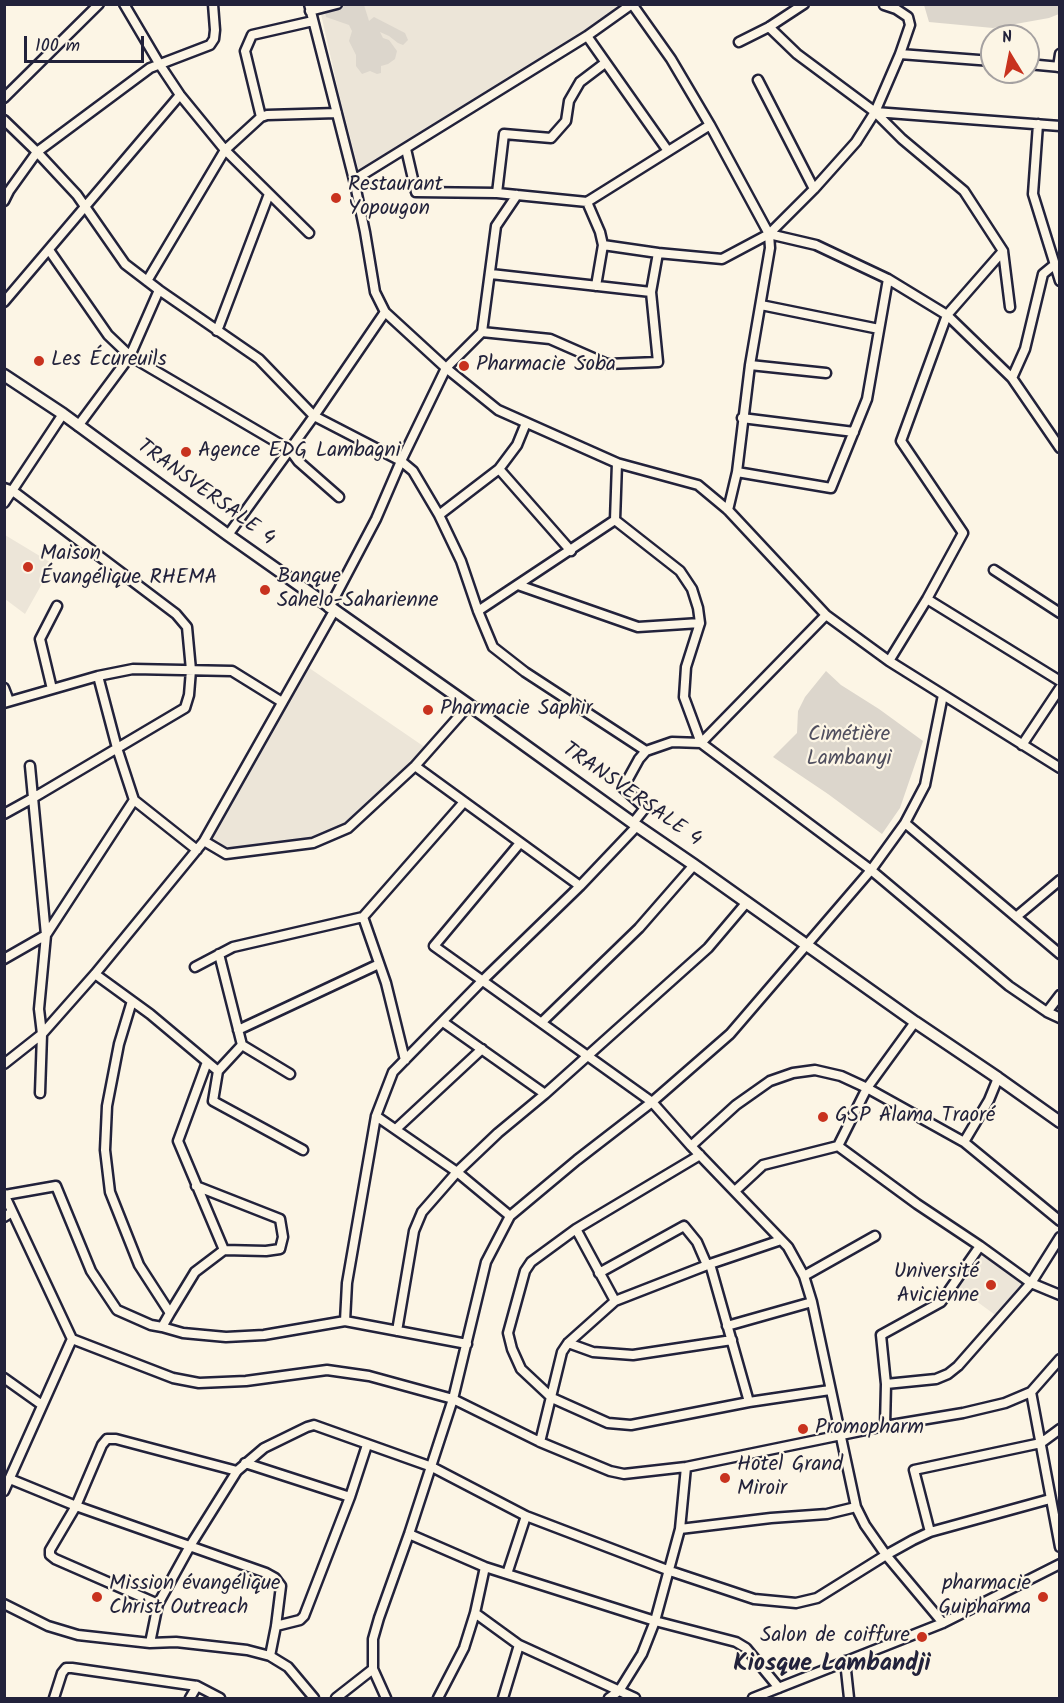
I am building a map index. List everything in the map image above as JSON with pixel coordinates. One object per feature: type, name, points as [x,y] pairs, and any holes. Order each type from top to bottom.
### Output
[{"type":"main road","name":"TRANSVERSALE 4","points":[[4,375],[63,414],[332,609],[1059,1122]]},
{"type":"street","points":[[4,98],[99,4]]},
{"type":"street","points":[[124,4],[180,95],[225,150],[309,232]]},
{"type":"street","points":[[4,201],[37,152],[150,68],[210,45],[214,39],[215,30],[213,4]]},
{"type":"street","points":[[337,4],[310,8],[354,180],[375,292],[385,312],[446,368],[498,410],[617,463],[698,485],[728,510],[826,615],[889,661],[1059,768]]},
{"type":"street","points":[[354,180],[587,36],[632,4],[671,59],[770,234],[770,248],[742,418],[737,472],[728,510]]},
{"type":"street","points":[[739,42],[770,27],[804,4]]},
{"type":"street","points":[[603,245],[722,259],[770,234],[856,142],[875,112],[910,25],[908,17],[884,5]]},
{"type":"street","points":[[261,117],[245,51],[252,35],[313,21]]},
{"type":"street","points":[[770,27],[798,54],[875,112],[902,139],[964,191],[1003,251],[1010,308]]},
{"type":"street","points":[[587,36],[668,151]]},
{"type":"street","points":[[900,54],[980,61]]},
{"type":"street","points":[[1040,65],[1059,67],[1059,54]]},
{"type":"street","points":[[497,193],[504,134],[551,138],[566,121],[569,101],[580,82],[605,63]]},
{"type":"street","points":[[758,80],[814,189]]},
{"type":"street","points":[[4,302],[180,95]]},
{"type":"street","points":[[875,112],[1059,126]]},
{"type":"street","points":[[147,281],[225,150],[261,117],[338,113]]},
{"type":"street","points":[[4,120],[77,195],[125,264],[259,359],[314,416],[400,461],[413,471],[439,514],[461,561],[493,647],[525,672],[646,751]]},
{"type":"street","points":[[1038,124],[1033,194],[1059,281]]},
{"type":"street","points":[[406,149],[416,192],[497,193],[586,202],[710,125]]},
{"type":"street","points":[[217,330],[269,194]]},
{"type":"street","points":[[4,1064],[42,1034],[95,974],[204,841],[332,609],[376,519],[400,461],[446,368],[482,332],[496,226],[517,195]]},
{"type":"street","points":[[586,202],[600,232],[603,245],[596,286]]},
{"type":"street","points":[[770,234],[816,245],[888,279],[947,315],[1012,378],[1059,448]]},
{"type":"street","points":[[50,250],[108,335],[130,356],[290,450],[298,461],[339,497]]},
{"type":"street","points":[[889,661],[927,599],[963,533],[901,441],[947,315],[1003,251]]},
{"type":"street","points":[[482,332],[550,339],[607,364],[658,362],[651,292],[658,253]]},
{"type":"street","points":[[1012,378],[1025,349],[1043,274],[1054,265]]},
{"type":"street","points":[[490,274],[651,292]]},
{"type":"street","points":[[737,472],[831,488],[867,399],[888,279]]},
{"type":"street","points":[[78,426],[130,356],[159,290]]},
{"type":"street","points":[[761,305],[879,329]]},
{"type":"street","points":[[228,535],[314,416],[385,312]]},
{"type":"street","points":[[750,365],[826,373]]},
{"type":"street","points":[[4,503],[9,490],[63,414]]},
{"type":"street","points":[[742,418],[854,432]]},
{"type":"street","points":[[439,514],[499,469],[517,445],[526,423]]},
{"type":"street","points":[[615,520],[617,463]]},
{"type":"street","points":[[499,469],[571,550]]},
{"type":"street","points":[[4,813],[185,708],[189,695],[191,670],[187,627],[177,614],[9,490]]},
{"type":"street","points":[[478,611],[615,520]]},
{"type":"street","points":[[615,520],[680,571],[692,589],[700,623],[686,667],[684,697],[701,743],[871,870],[1010,986],[1059,1018]]},
{"type":"street","points":[[994,570],[1059,613]]},
{"type":"street","points":[[518,585],[638,627],[700,623]]},
{"type":"street","points":[[927,599],[1059,681]]},
{"type":"street","points":[[52,689],[40,639],[57,606]]},
{"type":"street","points":[[345,1321],[347,1283],[376,1116],[393,1072],[580,886],[635,824],[645,808],[623,788],[646,751],[672,742],[701,743],[826,615]]},
{"type":"street","points":[[4,688],[7,702],[98,676],[134,669],[232,671],[282,702]]},
{"type":"street","points":[[98,676],[117,748],[134,800],[197,850]]},
{"type":"street","points":[[1022,745],[1059,688]]},
{"type":"street","points":[[386,1698],[373,1669],[373,1639],[453,1399],[486,1262],[510,1216],[652,1102],[730,1034],[871,870],[904,823],[925,785],[943,695]]},
{"type":"street","points":[[204,841],[226,854],[313,843],[348,828],[415,765],[469,705]]},
{"type":"street","points":[[30,765],[46,935],[39,1009],[42,1034],[40,1093]]},
{"type":"street","points":[[415,765],[580,886]]},
{"type":"street","points":[[4,959],[46,935],[134,800]]},
{"type":"street","points":[[195,967],[233,947],[363,917],[464,802]]},
{"type":"street","points":[[904,823],[1059,954]]},
{"type":"street","points":[[520,843],[434,946],[652,1102],[788,1247],[804,1276],[812,1302],[855,1507],[886,1555],[943,1623]]},
{"type":"street","points":[[542,1022],[639,928],[694,865]]},
{"type":"street","points":[[1016,917],[1059,880]]},
{"type":"street","points":[[397,1331],[414,1231],[422,1212],[457,1172],[498,1133],[545,1094],[708,948],[747,902]]},
{"type":"street","points":[[363,917],[386,982],[405,1060]]},
{"type":"street","points":[[219,954],[242,1045],[290,1074]]},
{"type":"street","points":[[238,1030],[379,964]]},
{"type":"street","points":[[95,974],[150,1014],[218,1071]]},
{"type":"street","points":[[1047,1012],[1059,995]]},
{"type":"street","points":[[132,1001],[119,1044],[107,1106],[105,1150],[110,1192],[139,1265],[170,1313]]},
{"type":"street","points":[[443,1022],[545,1094]]},
{"type":"street","points":[[838,1146],[867,1088],[915,1022]]},
{"type":"street","points":[[242,1045],[218,1071],[213,1101],[303,1150]]},
{"type":"street","points":[[396,1129],[482,1049]]},
{"type":"street","points":[[207,1062],[178,1141],[224,1250]]},
{"type":"street","points":[[691,1146],[736,1105],[770,1081],[793,1072],[815,1070],[842,1076],[867,1088],[964,1142],[1059,1221]]},
{"type":"street","points":[[964,1142],[990,1100],[998,1078]]},
{"type":"street","points":[[376,1116],[457,1172],[510,1216]]},
{"type":"street","points":[[735,1191],[763,1164],[838,1146],[1031,1283],[1059,1295]]},
{"type":"street","points":[[700,1155],[576,1229],[531,1262],[525,1271],[508,1333],[521,1369],[552,1398],[608,1423],[632,1425],[748,1402],[830,1390]]},
{"type":"street","points":[[467,1344],[345,1321],[264,1335],[226,1337],[183,1333],[151,1325],[117,1310],[91,1271],[56,1186],[5,1195],[8,1214],[72,1340],[173,1378],[200,1383],[246,1382],[327,1370],[369,1376],[453,1399],[540,1442],[610,1471],[624,1474],[687,1467],[984,1408],[1018,1399],[1031,1392],[1059,1359]]},
{"type":"street","points":[[162,1327],[195,1272],[224,1250],[280,1249],[283,1237],[280,1219],[196,1186]]},
{"type":"street","points":[[600,1273],[684,1226],[697,1242],[708,1265],[732,1340],[748,1402]]},
{"type":"street","points":[[576,1229],[615,1301]]},
{"type":"street","points":[[804,1276],[874,1236]]},
{"type":"street","points":[[886,1384],[936,1379],[948,1374],[958,1366],[1031,1283],[1059,1238]]},
{"type":"street","points":[[540,1442],[562,1352],[568,1343],[615,1301],[781,1240]]},
{"type":"street","points":[[885,1426],[886,1384],[881,1335],[941,1302],[980,1246]]},
{"type":"street","points":[[727,1326],[812,1302]]},
{"type":"street","points":[[4,1491],[72,1340]]},
{"type":"street","points":[[568,1343],[593,1352],[633,1355],[732,1340]]},
{"type":"street","points":[[4,1378],[42,1405]]},
{"type":"street","points":[[1031,1392],[1059,1547]]},
{"type":"street","points":[[150,1643],[158,1604],[190,1546],[237,1471],[264,1448],[314,1425],[432,1467],[526,1516],[670,1571],[754,1599],[796,1603],[816,1598],[886,1555],[930,1532],[1050,1499]]},
{"type":"street","points":[[930,1532],[914,1470],[1041,1443],[1059,1429]]},
{"type":"street","points":[[158,1604],[50,1555],[50,1550],[76,1506],[102,1445],[107,1439],[116,1439],[237,1471]]},
{"type":"street","points":[[276,1626],[300,1620],[304,1616],[350,1497],[367,1445]]},
{"type":"street","points":[[245,1463],[350,1497]]},
{"type":"street","points":[[609,1698],[619,1691],[642,1654],[655,1621],[680,1529],[687,1467]]},
{"type":"street","points":[[10,1479],[76,1506],[275,1578],[281,1586],[270,1656]]},
{"type":"street","points":[[680,1529],[827,1514],[855,1507]]},
{"type":"street","points":[[507,1574],[526,1516]]},
{"type":"street","points":[[409,1534],[485,1567],[655,1621],[736,1642],[746,1648],[779,1688]]},
{"type":"street","points":[[753,1698],[943,1623],[1059,1564]]},
{"type":"street","points":[[438,1698],[464,1648],[475,1613],[485,1567]]},
{"type":"street","points":[[4,1604],[48,1626],[78,1635],[150,1643],[176,1642],[247,1650],[270,1656],[288,1667],[314,1698]]},
{"type":"street","points":[[475,1613],[519,1646],[635,1698]]},
{"type":"street","points":[[503,1698],[519,1646]]},
{"type":"street","points":[[845,1660],[849,1698]]},
{"type":"street","points":[[54,1698],[62,1673],[66,1668],[197,1686],[220,1698]]},
{"type":"street","points":[[336,1698],[373,1669]]},
{"type":"street","points":[[190,1698],[197,1686]]},
{"type":"shaded area","points":[[356,4],[622,5],[622,7],[360,175],[321,14]]},
{"type":"shaded area","points":[[5,535],[53,564],[25,614],[5,599]]},
{"type":"shaded area","points":[[299,661],[429,750],[347,827],[307,843],[229,850],[201,838]]},
{"type":"shaded area","name":"Université Avicienne","points":[[979,1254],[1025,1283],[998,1317],[957,1287]]},
{"type":"green space","points":[[331,5],[364,5],[369,21],[374,17],[405,33],[408,40],[403,45],[380,32],[397,51],[395,59],[381,66],[381,73],[370,71],[362,74],[356,66],[356,55],[349,41],[352,31],[349,25],[326,17],[325,11]]},
{"type":"green space","points":[[924,5],[1059,5],[1059,14],[1015,24],[980,24],[980,27],[929,22]]},
{"type":"green space","name":"Cimétière Lambanyi","points":[[826,671],[841,685],[923,741],[900,808],[882,834],[773,757],[797,733],[798,711],[805,697]]},
{"type":"place","name":"Restaurant Yopougon","points":[[336,198]]},
{"type":"place","name":"Les Écureuils","points":[[39,361]]},
{"type":"place","name":"Pharmacie Soba","points":[[464,366]]},
{"type":"place","name":"Agence EDG Lambagni","points":[[186,452]]},
{"type":"place","name":"Maison Évangélique RHEMA","points":[[28,567]]},
{"type":"place","name":"Banque Sahelo-Saharienne","points":[[265,590]]},
{"type":"place","name":"Pharmacie Saphir","points":[[428,710]]},
{"type":"place","name":"GSP Alama Traoré","points":[[823,1117]]},
{"type":"place","name":"Université Avicienne","points":[[991,1285]]},
{"type":"place","name":"Promopharm","points":[[803,1429]]},
{"type":"place","name":"Hotel Grand Miroir","points":[[725,1478]]},
{"type":"place","name":"Mission évangélique Christ Outreach","points":[[97,1597]]},
{"type":"place","name":"pharmacie Guipharma","points":[[1043,1597]]},
{"type":"place","name":"Salon de coiffure","points":[[922,1637]]},
{"type":"district","name":"Kiosque Lambandji","points":[[832,1666]]}]
